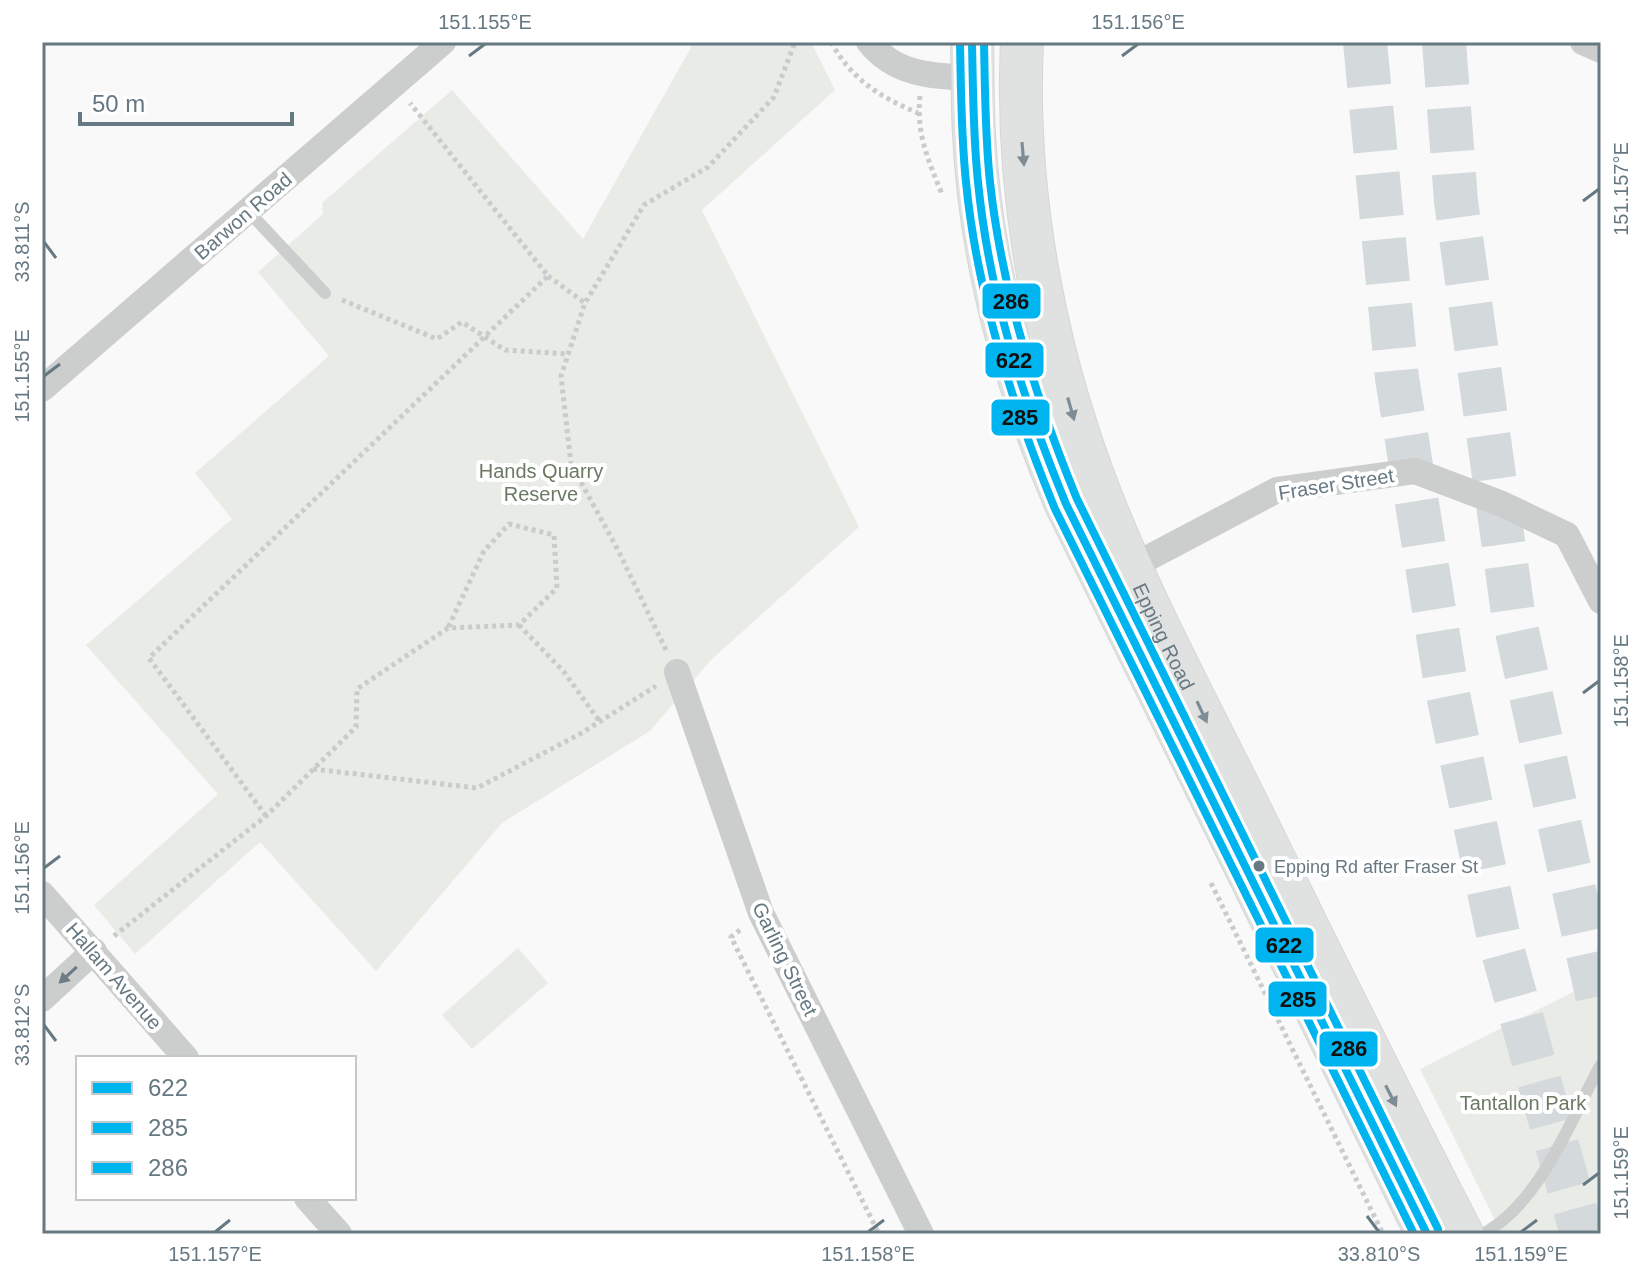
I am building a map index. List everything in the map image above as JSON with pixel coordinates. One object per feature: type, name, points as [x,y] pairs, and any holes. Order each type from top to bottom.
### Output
[{"type":"main road","points":[[973,60],[1021,59]]},
{"type":"main road","name":"Epping Road","points":[[1021,59],[1027,196],[1054,349],[1092,472],[1213,736],[1462,1234]]},
{"type":"main road","name":"Epping Road","points":[[973,60],[974,135],[985,231],[1006,335],[1036,434],[1087,546],[1427,1234]]},
{"type":"street","name":"Barwon Road","points":[[42,389],[443,42]]},
{"type":"street","points":[[869,42],[891,62],[912,73],[973,60]]},
{"type":"street","points":[[1583,42],[1601,50]]},
{"type":"street","name":"Fraser Street","points":[[1133,566],[1277,490],[1415,471],[1502,504],[1567,535],[1601,601]]},
{"type":"street","name":"Garling Street","points":[[677,672],[761,913],[921,1234]]},
{"type":"street","name":"Hallam Avenue","points":[[42,894],[184,1056]]},
{"type":"street","points":[[42,999],[94,951]]},
{"type":"street","points":[[309,1200],[339,1234]]},
{"type":"lane","points":[[248,211],[325,293]]},
{"type":"lane","points":[[1483,1234],[1501,1224],[1536,1181],[1600,1066]]},
{"type":"path","points":[[313,769],[477,788],[600,722],[677,672],[618,550],[571,464],[561,376],[585,303],[644,205],[708,167],[774,97],[795,42]]},
{"type":"path","points":[[831,42],[860,82],[887,100],[918,113]]},
{"type":"path","points":[[394,84],[548,276],[585,303]]},
{"type":"path","points":[[266,816],[149,658],[548,276]]},
{"type":"path","points":[[325,293],[437,339],[462,322],[505,350],[568,354]]},
{"type":"path","points":[[94,951],[266,816],[356,727],[357,689],[448,628],[484,551],[509,524],[554,535],[557,588],[519,625],[448,628]]},
{"type":"path","points":[[519,625],[564,672],[600,722]]},
{"type":"path","points":[[761,913],[731,937],[879,1234]]},
{"type":"green space","name":"Hands Quarry Reserve","points":[[694,42],[811,42],[835,90],[702,210],[859,527],[712,659],[650,731],[502,823],[376,971],[260,842],[135,954],[94,905],[218,794],[86,645],[232,519],[195,473],[329,356],[258,272],[323,214],[322,203],[452,90],[583,239]]},
{"type":"green space","points":[[518,948],[548,983],[472,1049],[442,1015]]},
{"type":"green space","name":"Tantallon Park","points":[[1601,978],[1601,1234],[1502,1234],[1420,1069]]},
{"type":"tunnel","points":[[1365,42],[1397,378],[1446,685],[1498,934],[1582,1234]]},
{"type":"tunnel","points":[[1444,42],[1456,201],[1513,613],[1601,1013]]},
{"type":"transit line","name":"285","points":[[960,42],[964,164],[978,266],[998,349],[1039,470],[1055,509],[1414,1234]]},
{"type":"transit line","name":"622","points":[[972,42],[976,164],[990,265],[1010,346],[1050,465],[1066,504],[1427,1234]]},
{"type":"transit line","name":"286","points":[[984,42],[988,165],[995,223],[1022,344],[1062,461],[1077,499],[1438,1229]]},
{"type":"place","name":"Epping Rd after Fraser St","points":[[1259,866]]}]
